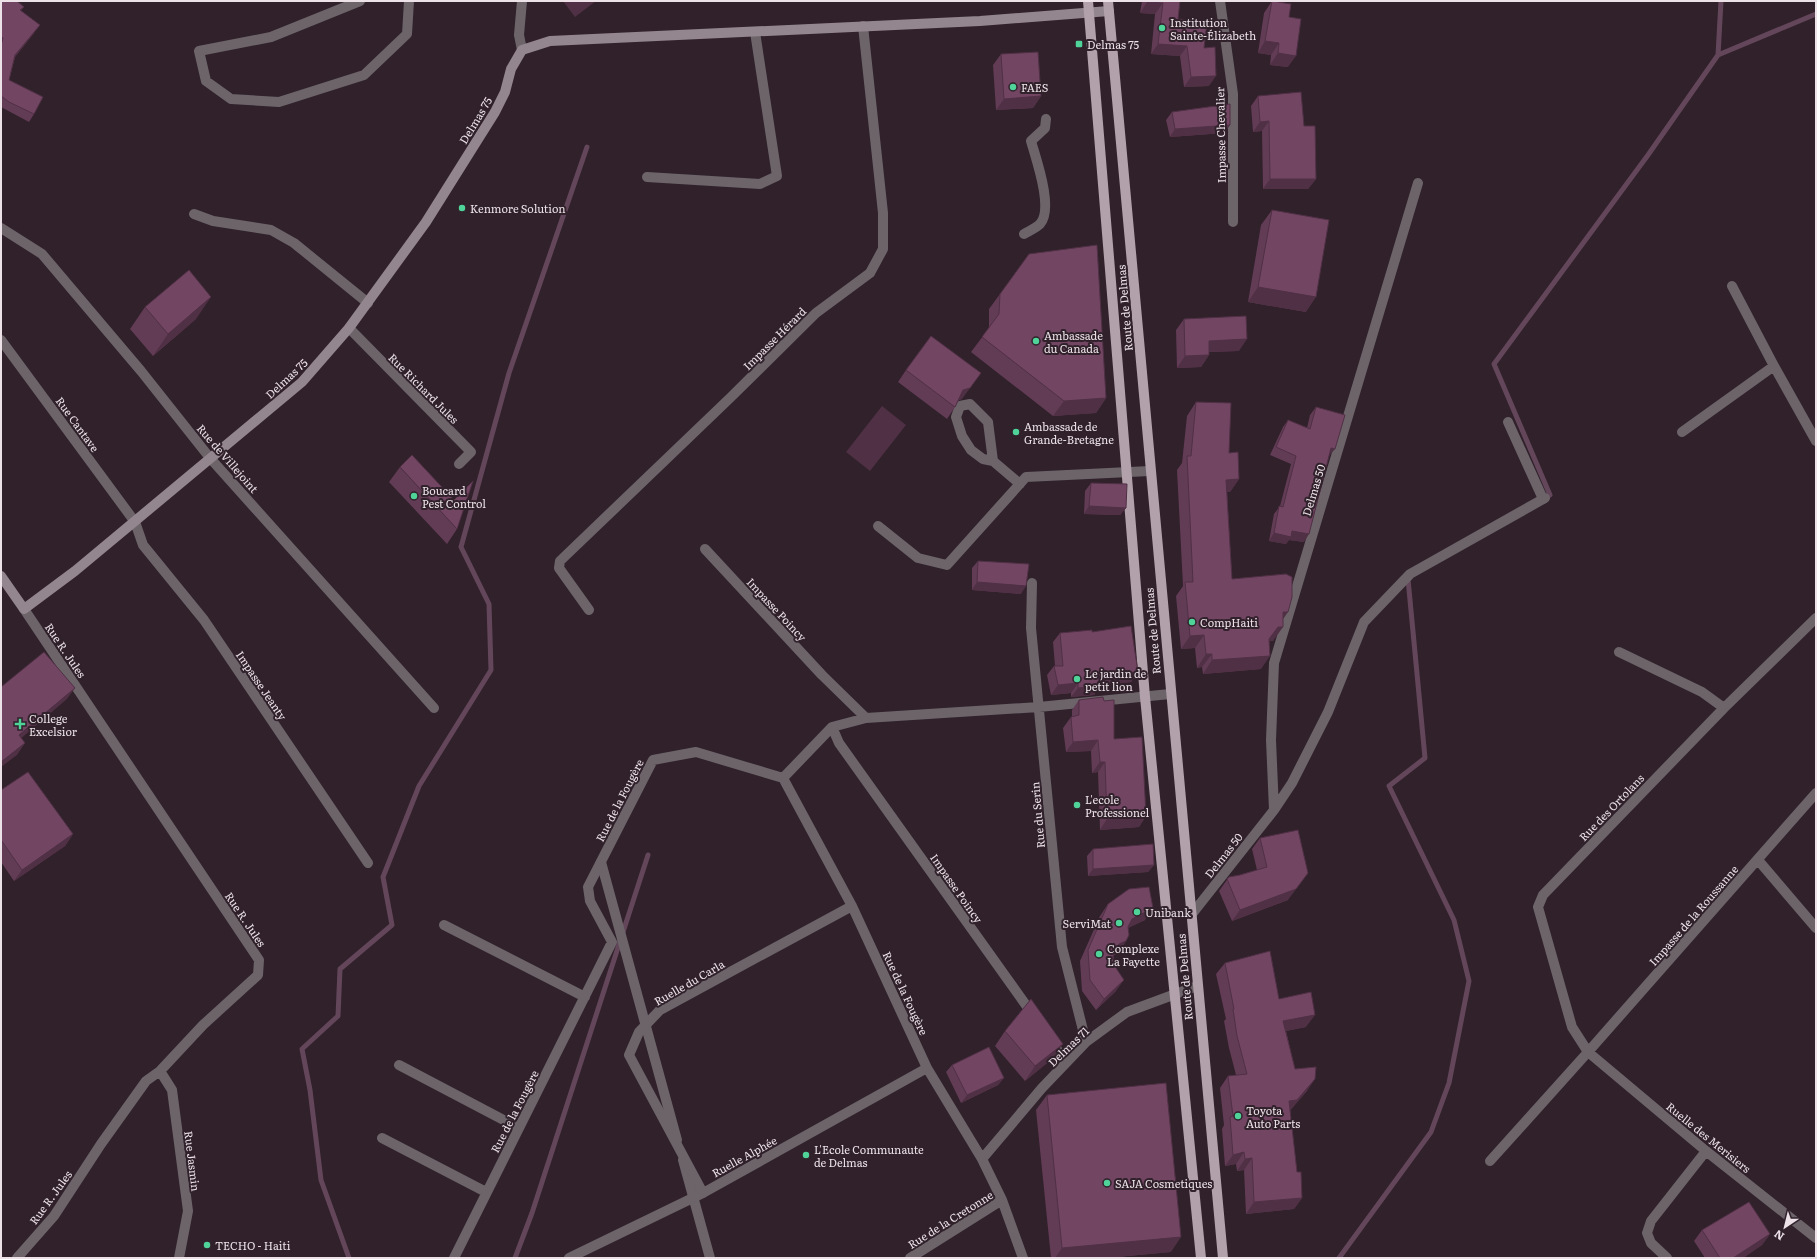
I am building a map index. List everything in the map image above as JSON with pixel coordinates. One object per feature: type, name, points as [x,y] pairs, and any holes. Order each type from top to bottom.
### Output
[{"type":"main road","name":"Route de Delmas","points":[[1088,1],[1145,697],[1176,994],[1201,1258]]},
{"type":"main road","name":"Route de Delmas","points":[[1109,6],[1170,694],[1192,914],[1197,986],[1223,1258]]},
{"type":"street","points":[[360,1],[271,37],[199,50],[206,81],[231,99],[279,102],[364,75],[407,34],[409,1]]},
{"type":"street","points":[[522,1],[519,35],[522,50],[550,41],[980,21],[1090,14],[1109,6]]},
{"type":"street","name":"Impasse Chevalier","points":[[1220,1],[1233,94],[1233,222]]},
{"type":"street","name":"Impasse Hérard","points":[[589,610],[559,568],[560,561],[730,398],[816,313],[870,272],[883,249],[883,213],[863,26]]},
{"type":"street","points":[[647,177],[760,184],[777,176],[755,32]]},
{"type":"street","name":"Delmas 75","points":[[24,610],[135,522],[302,382],[368,303],[426,222],[495,112],[505,92],[511,69],[522,50]]},
{"type":"street","points":[[1024,234],[1040,225],[1045,214],[1040,171],[1031,141],[1045,128],[1046,119]]},
{"type":"street","name":"Delmas 50","points":[[1274,810],[1270,740],[1274,663],[1418,183]]},
{"type":"street","points":[[194,214],[213,221],[271,230],[294,243],[368,303]]},
{"type":"street","name":"Rue de Villejoint","points":[[1,228],[42,254],[132,360],[210,458],[434,708]]},
{"type":"street","points":[[1732,286],[1816,441]]},
{"type":"street","name":"Rue Richard Jules","points":[[348,328],[471,452],[459,464]]},
{"type":"street","name":"Rue Cantave","points":[[1,340],[135,522]]},
{"type":"street","points":[[1682,432],[1774,366]]},
{"type":"street","points":[[993,461],[988,422],[970,404],[960,406],[956,417],[962,436],[971,450],[984,459],[993,461],[1020,484]]},
{"type":"street","name":"Delmas 50","points":[[1192,914],[1274,810],[1292,783],[1328,712],[1364,622],[1410,574],[1544,498],[1508,422]]},
{"type":"street","points":[[878,526],[918,558],[947,565],[1026,477],[1150,471]]},
{"type":"street","name":"Impasse Jeanty","points":[[135,522],[143,545],[204,620],[368,863]]},
{"type":"street","name":"Impasse Poincy","points":[[705,549],[822,675],[866,718]]},
{"type":"street","points":[[1,576],[24,610]]},
{"type":"street","name":"Rue du Serin","points":[[1032,583],[1031,628],[1062,946],[1086,1042]]},
{"type":"street","name":"Rue R. Jules","points":[[17,1258],[54,1216],[101,1144],[146,1081],[160,1071],[203,1025],[258,975],[259,960],[24,610]]},
{"type":"street","name":"Rue des Ortolans","points":[[1588,1052],[1572,1027],[1538,907],[1543,895],[1724,708],[1816,618]]},
{"type":"street","points":[[1619,652],[1702,692],[1724,708]]},
{"type":"street","points":[[782,778],[832,727],[866,718],[1039,707],[1170,694]]},
{"type":"street","name":"Impasse Poincy","points":[[832,727],[839,743],[1066,1062]]},
{"type":"street","name":"Rue de la Fougère","points":[[454,1258],[612,942],[590,901],[588,888],[653,760],[696,752],[782,778],[852,906],[927,1068],[982,1158],[1002,1200],[1023,1258]]},
{"type":"street","name":"Impasse de la Roussanne","points":[[1490,1161],[1816,793]]},
{"type":"street","points":[[1758,860],[1816,928]]},
{"type":"street","points":[[601,862],[710,1258]]},
{"type":"street","name":"Ruelle du Carla","points":[[703,1193],[628,1055],[639,1032],[660,1010],[852,906]]},
{"type":"street","points":[[444,925],[585,997]]},
{"type":"street","name":"Delmas 71","points":[[982,1158],[1066,1062],[1086,1042],[1127,1012],[1197,986]]},
{"type":"street","name":"Ruelle des Merisiers","points":[[1588,1052],[1706,1151],[1816,1238]]},
{"type":"street","points":[[399,1065],[519,1128]]},
{"type":"street","name":"Ruelle Alphée","points":[[569,1258],[703,1193],[927,1068]]},
{"type":"street","name":"Rue Jasmin","points":[[160,1071],[172,1090],[188,1211],[179,1258]]},
{"type":"street","points":[[382,1138],[486,1192]]},
{"type":"street","points":[[1667,1258],[1651,1243],[1647,1233],[1652,1221],[1706,1151]]},
{"type":"street","name":"Rue de la Cretonne","points":[[910,1258],[1002,1200]]},
{"type":"shaded area","points":[[563,1],[596,1],[575,17]]},
{"type":"shaded area","points":[[882,406],[906,425],[870,471],[846,452]]},
{"type":"building","points":[[1,1],[17,1],[24,7],[20,10],[40,25],[15,55],[9,80],[43,97],[34,114],[9,102],[1,96],[1,45],[3,38],[1,36]]},
{"type":"building","points":[[1180,1],[1178,19],[1207,22],[1204,48],[1215,47],[1216,76],[1191,77],[1187,46],[1158,44],[1163,3],[1147,2]]},
{"type":"building","points":[[1272,1],[1291,4],[1289,17],[1301,19],[1296,56],[1278,53],[1279,43],[1265,41]]},
{"type":"building","points":[[1038,52],[1041,96],[1004,99],[1001,54]]},
{"type":"building","points":[[1301,92],[1304,126],[1315,126],[1316,179],[1270,179],[1269,121],[1260,122],[1258,96]]},
{"type":"building","points":[[1230,104],[1230,125],[1175,129],[1172,112]]},
{"type":"building","points":[[1272,210],[1329,220],[1316,297],[1258,287]]},
{"type":"building","name":"Ambassade du Canada","points":[[1097,245],[1106,398],[1064,401],[982,337],[999,314],[1000,294],[1029,254]]},
{"type":"building","points":[[189,270],[211,297],[168,334],[145,307]]},
{"type":"building","points":[[1246,316],[1247,339],[1209,341],[1209,355],[1185,356],[1184,319]]},
{"type":"building","points":[[931,336],[981,373],[970,388],[963,390],[955,407],[906,370]]},
{"type":"building","points":[[1196,402],[1231,403],[1229,453],[1238,452],[1239,479],[1226,480],[1232,579],[1286,574],[1292,577],[1292,597],[1288,612],[1283,612],[1283,627],[1278,627],[1269,639],[1270,656],[1212,660],[1212,654],[1206,654],[1204,635],[1190,636],[1185,582],[1193,582],[1187,456],[1191,456]]},
{"type":"building","points":[[1316,407],[1345,415],[1335,449],[1331,448],[1309,534],[1292,531],[1291,537],[1274,533],[1279,506],[1283,507],[1296,456],[1276,447],[1288,420],[1310,429]]},
{"type":"building","points":[[412,455],[454,500],[473,481],[457,529],[400,467]]},
{"type":"building","points":[[1091,483],[1127,484],[1126,508],[1089,506]]},
{"type":"building","points":[[978,561],[1029,564],[1026,586],[977,582]]},
{"type":"building","points":[[1131,626],[1138,672],[1099,677],[1100,686],[1078,688],[1078,683],[1058,685],[1054,666],[1063,666],[1060,633],[1092,630],[1092,632]]},
{"type":"building","points":[[44,652],[75,688],[19,735],[25,743],[1,762],[1,687]]},
{"type":"building","points":[[1103,697],[1104,701],[1114,700],[1114,739],[1142,737],[1146,816],[1107,819],[1105,762],[1100,762],[1098,740],[1073,742],[1071,717],[1079,715],[1079,700]]},
{"type":"building","points":[[28,772],[73,834],[22,870],[1,840],[1,790]]},
{"type":"building","points":[[1298,830],[1308,873],[1296,889],[1240,910],[1227,879],[1229,877],[1267,867],[1260,838]]},
{"type":"building","points":[[1153,844],[1154,865],[1093,869],[1093,849]]},
{"type":"building","name":"Complexe La Fayette","points":[[1149,887],[1153,908],[1132,919],[1128,927],[1129,935],[1126,941],[1119,944],[1113,956],[1116,968],[1124,980],[1104,999],[1090,980],[1088,950],[1108,904],[1129,889]]},
{"type":"building","points":[[1270,951],[1279,999],[1311,992],[1315,1015],[1283,1021],[1295,1069],[1316,1067],[1315,1079],[1297,1100],[1289,1101],[1297,1172],[1301,1172],[1302,1198],[1254,1202],[1252,1158],[1245,1159],[1244,1152],[1233,1155],[1230,1117],[1233,1116],[1228,1076],[1247,1074],[1237,1036],[1234,1009],[1225,963]]},
{"type":"building","points":[[1031,999],[1063,1044],[1035,1066],[1005,1031]]},
{"type":"building","points":[[989,1047],[1004,1078],[967,1095],[952,1065]]},
{"type":"building","points":[[1166,1083],[1181,1237],[1062,1248],[1047,1095]]},
{"type":"building","points":[[1749,1202],[1770,1234],[1733,1258],[1720,1258],[1702,1230]]},
{"type":"waterway","points":[[1718,55],[1721,1]]},
{"type":"waterway","points":[[1544,499],[1550,495],[1494,364],[1648,155],[1718,55],[1816,14]]},
{"type":"waterway","points":[[349,1258],[321,1180],[310,1090],[302,1049],[338,1016],[340,969],[392,925],[383,877],[419,786],[491,670],[489,604],[461,547],[509,373],[587,147]]},
{"type":"waterway","points":[[1339,1258],[1431,1132],[1449,1083],[1469,981],[1454,920],[1389,786],[1425,758],[1408,579],[1410,578]]},
{"type":"waterway","points":[[515,1258],[532,1213],[648,855]]},
{"type":"place","name":"Institution Sainte-Élizabeth","points":[[1162,28]]},
{"type":"place","name":"Delmas 75","points":[[1079,44]]},
{"type":"place","name":"FAES","points":[[1013,87]]},
{"type":"place","name":"Kenmore Solution","points":[[462,208]]},
{"type":"place","name":"Ambassade du Canada","points":[[1036,341]]},
{"type":"place","name":"Ambassade de Grande-Bretagne","points":[[1016,432]]},
{"type":"place","name":"Boucard Pest Control","points":[[414,496]]},
{"type":"place","name":"CompHaiti","points":[[1192,622]]},
{"type":"place","name":"Le jardin de petit lion","points":[[1077,679]]},
{"type":"place","name":"College Excelsior","points":[[20,724]]},
{"type":"place","name":"L'ecole Professionel","points":[[1077,805]]},
{"type":"place","name":"Unibank","points":[[1137,912]]},
{"type":"place","name":"ServiMat","points":[[1119,923]]},
{"type":"place","name":"Complexe La Fayette","points":[[1099,954]]},
{"type":"place","name":"Toyota Auto Parts","points":[[1238,1116]]},
{"type":"place","name":"L'Ecole Communaute de Delmas","points":[[806,1155]]},
{"type":"place","name":"SAJA Cosmetiques","points":[[1107,1183]]},
{"type":"place","name":"TECHO - Haiti","points":[[207,1245]]}]
